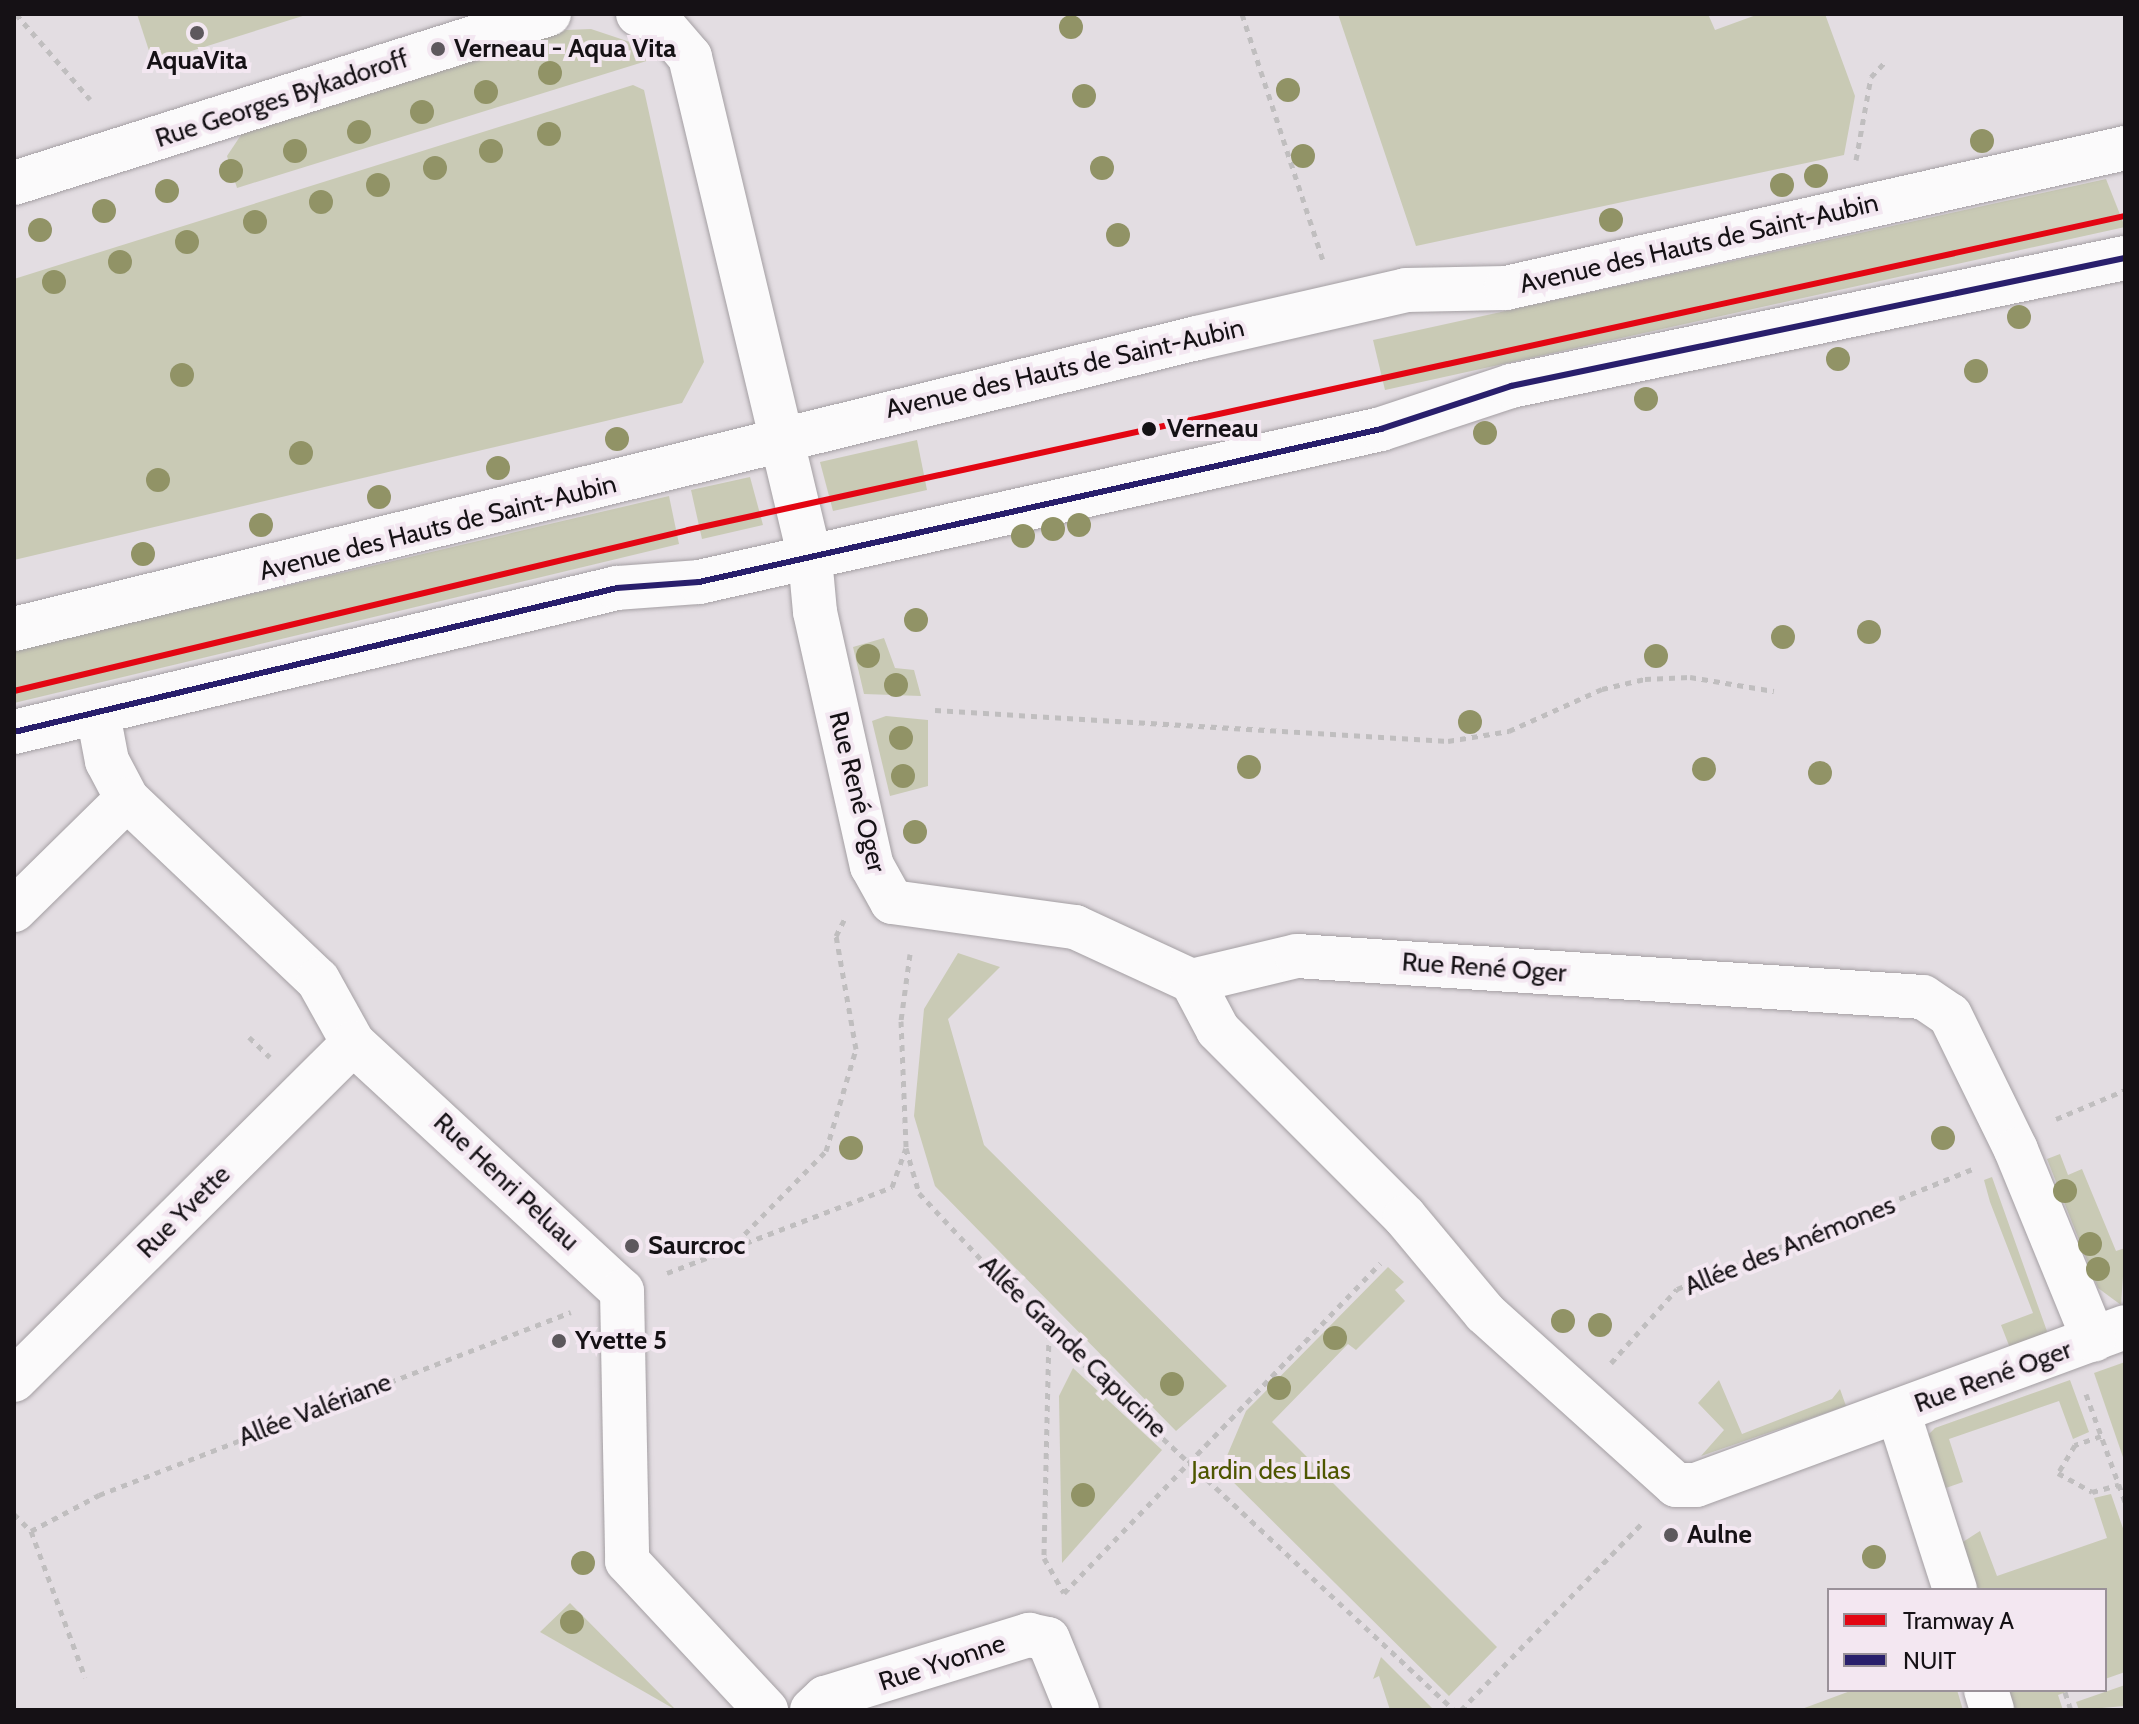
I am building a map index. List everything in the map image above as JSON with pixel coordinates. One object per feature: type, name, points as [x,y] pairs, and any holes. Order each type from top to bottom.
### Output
[{"type":"street","name":"Rue Georges Bykadoroff","points":[[14,183],[549,14]]},
{"type":"street","points":[[638,14],[660,22],[690,57],[810,558]]},
{"type":"street","name":"Avenue des Hauts de Saint-Aubin","points":[[14,629],[607,488],[673,462],[779,436],[1406,290],[1506,288],[2125,148]]},
{"type":"street","points":[[14,732],[617,588],[699,582],[1381,429],[1511,386],[2125,258]]},
{"type":"street","name":"Rue René Oger","points":[[810,558],[815,612],[872,866],[892,902],[1075,927],[1192,981],[1218,1030],[1405,1217],[1485,1313],[1661,1478],[1696,1485],[2109,1333],[1950,1015],[1923,997],[1297,956],[1192,981]]},
{"type":"street","name":"Rue Henri Peluau","points":[[98,714],[107,761],[127,799],[318,980],[353,1043],[622,1291],[627,1561],[766,1710]]},
{"type":"street","points":[[14,910],[127,799]]},
{"type":"street","name":"Rue Yvette","points":[[14,1380],[353,1043]]},
{"type":"street","points":[[1898,1412],[1954,1588]]},
{"type":"street","name":"Rue Yvonne","points":[[812,1710],[825,1698],[1029,1635],[1048,1639],[1077,1710]]},
{"type":"path","points":[[16,14],[90,99]]},
{"type":"path","points":[[1242,14],[1328,277]]},
{"type":"path","points":[[1856,161],[1871,77],[1886,61]]},
{"type":"path","points":[[935,710],[1448,741],[1509,731],[1602,689],[1645,679],[1690,677],[1774,691]]},
{"type":"path","points":[[728,1251],[826,1151],[856,1049],[836,936],[848,914]]},
{"type":"path","name":"Allée Grande Capucine","points":[[913,936],[901,1021],[906,1148],[919,1193],[1049,1332],[1187,1457],[1454,1710]]},
{"type":"path","points":[[249,1037],[282,1069]]},
{"type":"path","points":[[2052,1121],[2125,1090]]},
{"type":"path","points":[[656,1276],[892,1187],[906,1148]]},
{"type":"path","name":"Allée des Anémones","points":[[1605,1368],[1677,1289],[1981,1165]]},
{"type":"path","points":[[1049,1332],[1044,1558],[1064,1593],[1187,1457],[1389,1253]]},
{"type":"path","name":"Allée Valériane","points":[[31,1531],[99,1495],[579,1309]]},
{"type":"path","points":[[2081,1381],[2125,1502]]},
{"type":"path","points":[[2101,1435],[2075,1445],[2058,1473],[2092,1492],[2119,1485]]},
{"type":"path","points":[[1461,1710],[1653,1511]]},
{"type":"path","points":[[14,1514],[31,1531],[85,1677]]},
{"type":"path","points":[[2065,1692],[2071,1710]]},
{"type":"green space","name":"AquaVita","points":[[137,14],[309,14],[153,63]]},
{"type":"green space","points":[[1338,14],[1708,14],[1715,30],[1759,14],[1825,14],[1855,96],[1844,155],[1416,246]]},
{"type":"green space","points":[[591,29],[642,46],[653,59],[237,188],[227,156],[243,132],[566,30]]},
{"type":"green space","points":[[633,85],[644,90],[704,362],[682,403],[14,560],[14,279]]},
{"type":"green space","points":[[2106,179],[2125,227],[1385,390],[1373,340]]},
{"type":"green space","points":[[917,440],[927,490],[833,511],[820,462]]},
{"type":"green space","points":[[750,477],[763,525],[702,539],[691,490]]},
{"type":"green space","points":[[669,496],[679,544],[14,703],[14,650]]},
{"type":"green space","points":[[884,638],[895,668],[914,670],[921,696],[864,694],[853,647]]},
{"type":"green space","points":[[886,716],[928,720],[928,786],[890,796],[872,721]]},
{"type":"green space","points":[[958,953],[1000,967],[948,1019],[984,1145],[1227,1386],[1176,1431],[935,1186],[914,1116],[924,1009]]},
{"type":"green space","points":[[2060,1154],[2068,1175],[2082,1169],[2116,1251],[2125,1248],[2121,1305],[2098,1288],[2047,1159]]},
{"type":"green space","points":[[1992,1177],[2048,1334],[2010,1348],[2001,1325],[2033,1313],[1990,1202],[1984,1180]]},
{"type":"green space","name":"Jardin des Lilas","points":[[1388,1267],[1404,1282],[1395,1290],[1405,1301],[1356,1350],[1348,1344],[1272,1422],[1497,1647],[1449,1696],[1221,1470],[1246,1411]]},
{"type":"green space","points":[[2125,1362],[2125,1463],[2094,1373]]},
{"type":"green space","points":[[1073,1368],[1162,1450],[1062,1563],[1059,1396]]},
{"type":"green space","points":[[1719,1380],[1742,1434],[1832,1399],[1840,1389],[1846,1406],[1701,1456],[1724,1430],[1698,1403]]},
{"type":"green space","points":[[2070,1380],[2089,1432],[2073,1439],[2059,1401],[1949,1439],[1963,1482],[1943,1489],[1926,1437],[1935,1428]]},
{"type":"green space","points":[[2111,1494],[2125,1534],[2125,1672],[2107,1678],[2107,1588],[1970,1588],[1955,1547],[1980,1531],[1997,1576],[2107,1538],[2094,1498]]},
{"type":"green space","points":[[570,1603],[676,1710],[540,1632]]},
{"type":"green space","points":[[1381,1657],[1434,1710],[1390,1710],[1379,1676],[1373,1679]]},
{"type":"green space","points":[[2125,1685],[2125,1706],[2079,1710],[2076,1702]]},
{"type":"green space","points":[[1848,1692],[1958,1692],[1963,1710],[1799,1710]]},
{"type":"green space","points":[[2008,1692],[2066,1692],[2058,1695],[2063,1710],[2014,1710]]},
{"type":"tram line","name":"A","points":[[14,691],[688,530],[2125,216]]},
{"type":"transit line","name":"NUIT","points":[[14,732],[617,588],[699,582],[1381,429],[1511,386],[2125,258]]},
{"type":"place","name":"AquaVita","points":[[197,33]]},
{"type":"place","name":"Verneau - Aqua Vita","points":[[438,49]]},
{"type":"place","name":"Verneau","points":[[1149,429]]},
{"type":"place","name":"Saurcroc","points":[[632,1246]]},
{"type":"place","name":"Yvette 5","points":[[559,1341]]},
{"type":"place","name":"Aulne","points":[[1671,1535]]}]
